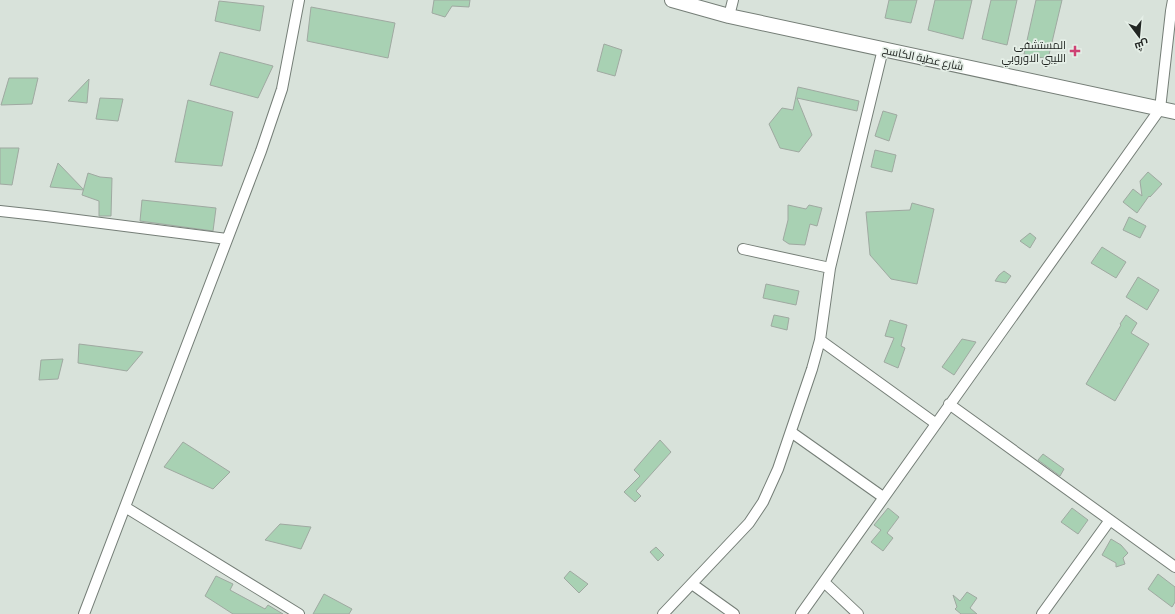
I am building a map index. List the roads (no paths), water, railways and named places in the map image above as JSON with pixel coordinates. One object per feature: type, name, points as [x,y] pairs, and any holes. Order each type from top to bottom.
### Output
[{"type":"street","points":[[84,614],[261,151],[282,89],[299,0]]},
{"type":"street","name":"شارع عطية الكاسح","points":[[672,0],[729,16],[1175,112]]},
{"type":"street","points":[[729,16],[733,0]]},
{"type":"street","points":[[801,614],[935,423],[1160,109],[1171,11],[1174,0]]},
{"type":"street","points":[[663,614],[749,523],[763,502],[778,469],[812,369],[820,340],[830,268],[883,49]]},
{"type":"street","points":[[0,211],[227,239]]},
{"type":"street","points":[[743,248],[830,268]]},
{"type":"street","points":[[820,340],[935,423]]},
{"type":"street","points":[[949,404],[1175,567]]},
{"type":"street","points":[[791,432],[883,498]]},
{"type":"street","points":[[125,507],[299,614]]},
{"type":"street","points":[[1042,614],[1110,520]]},
{"type":"street","points":[[824,582],[858,614]]},
{"type":"street","points":[[692,584],[734,614]]},
{"type":"place","name":"المستشفی الليبي الاوروبي","points":[[1075,51]]}]
